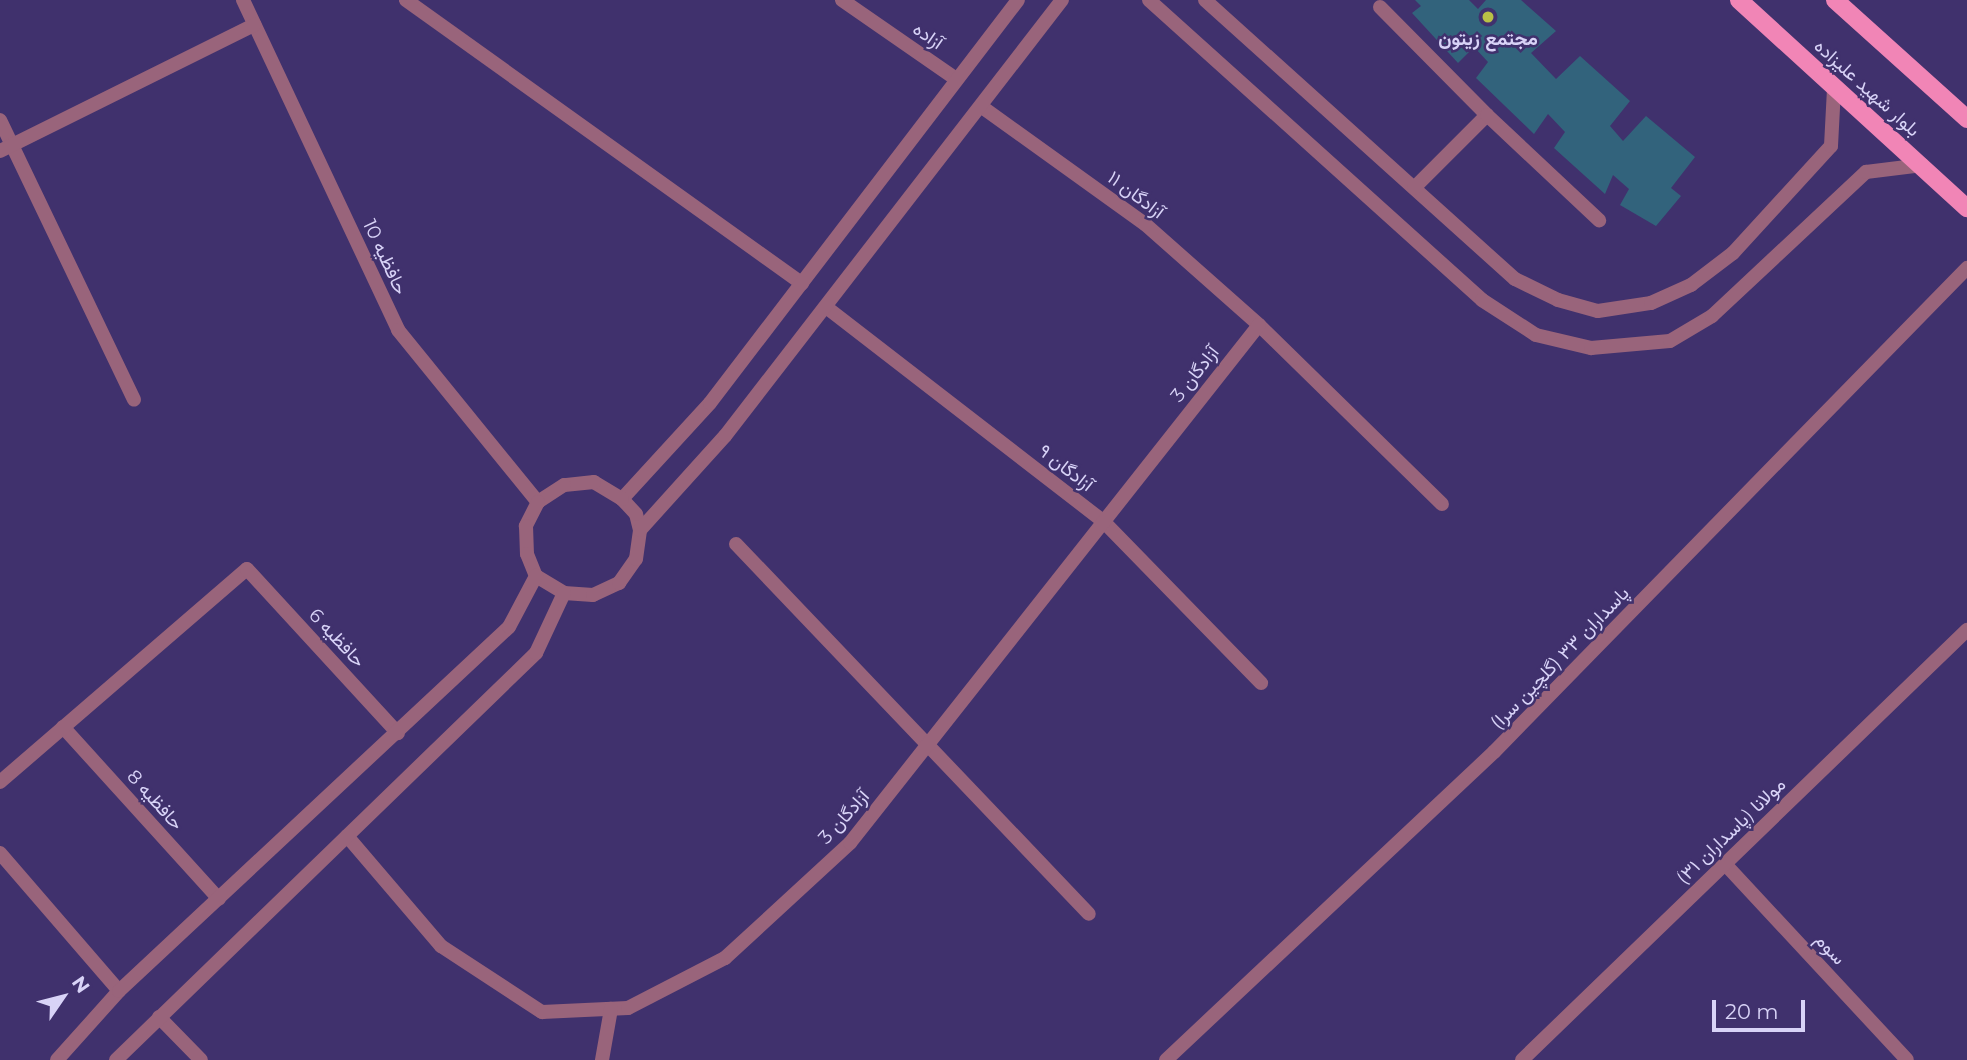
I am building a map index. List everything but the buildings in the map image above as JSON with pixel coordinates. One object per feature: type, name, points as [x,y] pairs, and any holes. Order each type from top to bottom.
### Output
[{"type":"main road","name":"بلوار شهید علیزاده","points":[[1739,0],[1923,165],[1967,208]]},
{"type":"main road","points":[[1835,0],[1967,119]]},
{"type":"street","name":"حافظیه 10","points":[[243,0],[398,330],[538,502]]},
{"type":"street","points":[[406,0],[802,284]]},
{"type":"street","name":"آزاده","points":[[842,0],[956,79]]},
{"type":"street","points":[[622,499],[710,403],[1018,0]]},
{"type":"street","points":[[640,530],[725,436],[982,107],[1062,0]]},
{"type":"street","points":[[1149,0],[1482,300],[1536,335],[1591,348],[1670,341],[1712,316],[1866,172],[1923,165]]},
{"type":"street","points":[[1205,0],[1515,279],[1558,300],[1598,311],[1651,303],[1692,285],[1733,253],[1831,146],[1834,88]]},
{"type":"street","points":[[1380,7],[1487,115],[1599,220]]},
{"type":"street","points":[[5,149],[254,25]]},
{"type":"street","name":"آزادگان ۱۱","points":[[982,107],[1146,224],[1259,324],[1442,504]]},
{"type":"street","points":[[1414,188],[1487,115]]},
{"type":"street","points":[[0,120],[5,149],[134,400]]},
{"type":"street","name":"پاسداران ۳۳ (گلچین سرا)","points":[[1166,1060],[1494,752],[1967,268]]},
{"type":"street","name":"آزادگان ۹","points":[[826,307],[1104,522],[1261,683]]},
{"type":"street","name":"آزادگان 3","points":[[347,836],[452,953],[542,1012],[628,1008],[725,958],[850,843],[930,745],[1259,324]]},
{"type":"street","points":[[593,482],[622,499],[636,514],[640,530],[636,559],[619,583],[593,595],[564,593],[536,576],[527,554],[526,526],[538,502],[564,485],[593,482]]},
{"type":"street","points":[[736,544],[1089,914]]},
{"type":"street","name":"حافظیه 6","points":[[63,727],[247,569],[398,733]]},
{"type":"street","points":[[57,1060],[119,991],[509,627],[536,576]]},
{"type":"street","points":[[117,1060],[536,653],[564,593]]},
{"type":"street","name":"مولانا (پاسداران ۳۱)","points":[[1522,1060],[1967,630]]},
{"type":"street","points":[[0,782],[63,727]]},
{"type":"street","name":"حافظیه 8","points":[[63,727],[219,899]]},
{"type":"street","points":[[0,853],[119,991]]},
{"type":"street","name":"سوم","points":[[1725,864],[1908,1060]]},
{"type":"street","points":[[602,1060],[611,1009]]},
{"type":"street","points":[[159,1017],[201,1060]]},
{"type":"place","name":"مجتمع زیتون","points":[[1488,17]]}]
